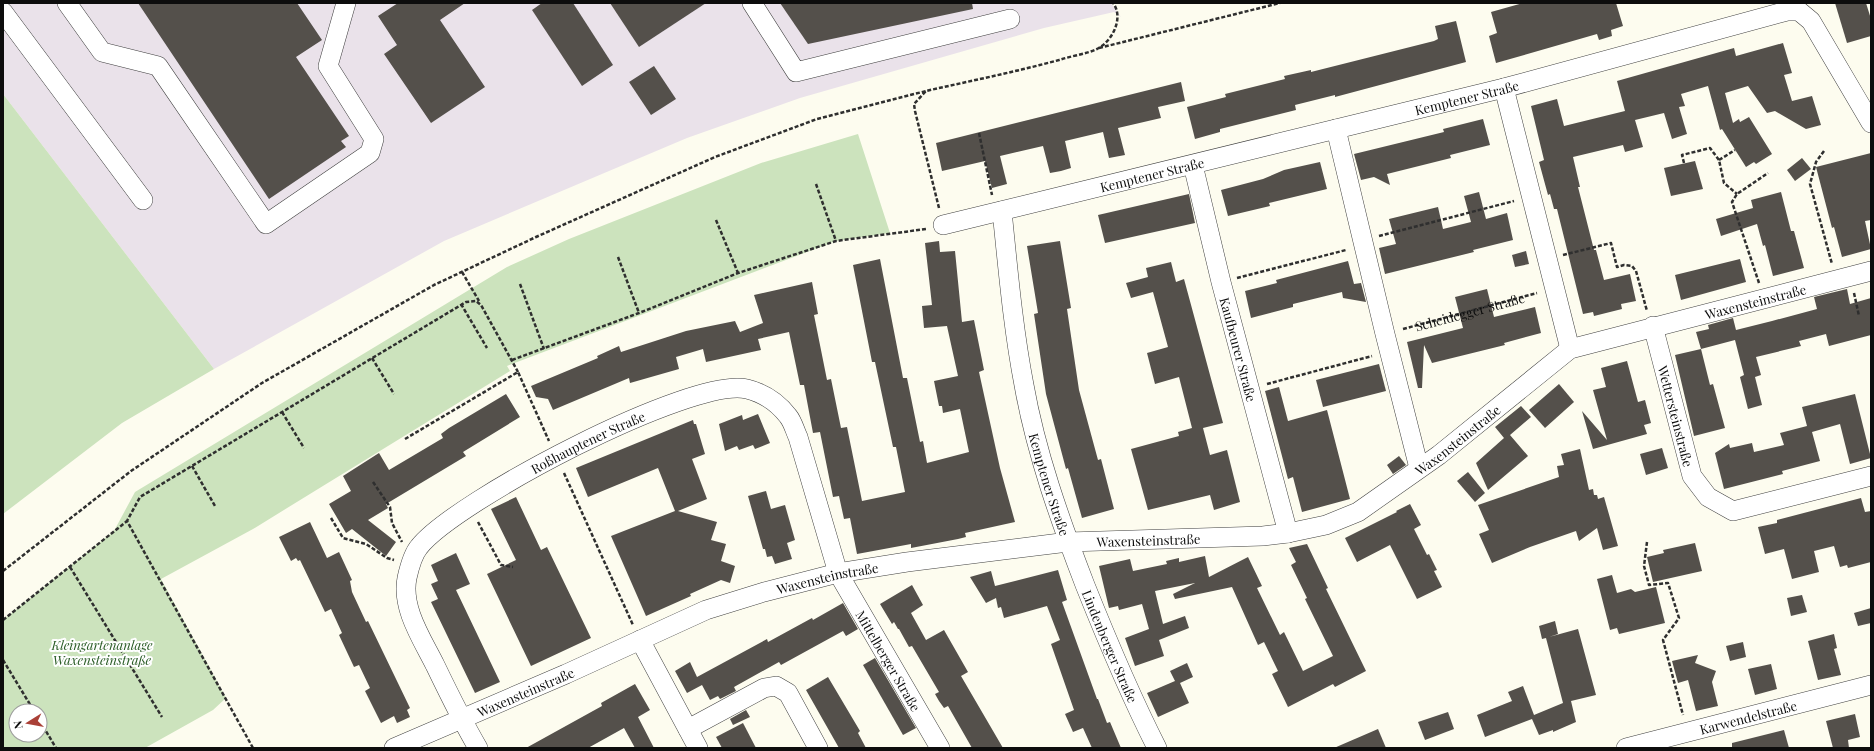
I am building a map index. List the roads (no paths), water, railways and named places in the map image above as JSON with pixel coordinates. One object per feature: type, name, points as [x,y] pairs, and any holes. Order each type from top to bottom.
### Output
[{"type":"street","points":[[67,3],[102,52],[158,66],[266,224],[370,153],[374,140],[328,66],[346,3]]},
{"type":"street","points":[[752,3],[796,72],[1010,19]]},
{"type":"street","name":"Kemptener Straße","points":[[943,225],[1504,88],[1799,7],[1811,21],[1871,123]]},
{"type":"street","points":[[3,12],[143,200]]},
{"type":"street","points":[[1504,88],[1570,349]]},
{"type":"street","points":[[1336,129],[1387,343],[1419,468]]},
{"type":"street","name":"Kaufbeurer Straße","points":[[1193,165],[1221,282],[1288,533]]},
{"type":"street","name":"Kemptener Straße","points":[[999,212],[1011,306],[1024,386],[1044,468],[1068,542]]},
{"type":"street","name":"Waxensteinstraße","points":[[394,748],[706,610],[764,592],[838,574],[907,562],[1068,542],[1263,536],[1288,533],[1326,525],[1358,512],[1451,445],[1570,349],[1652,326],[1871,271]]},
{"type":"street","name":"Wettersteinstraße","points":[[1652,326],[1692,476],[1708,497],[1733,511],[1871,476]]},
{"type":"street","name":"Roßhauptener Straße","points":[[478,748],[460,718],[412,618],[407,598],[407,579],[418,548],[440,527],[517,478],[556,456],[615,427],[709,391],[728,388],[746,388],[761,393],[774,402],[789,417],[798,437],[838,574]]},
{"type":"street","name":"Lindenberger Straße","points":[[1068,542],[1129,691],[1157,748]]},
{"type":"street","name":"Mittelberger Straße","points":[[838,574],[940,748]]},
{"type":"street","points":[[640,640],[698,748]]},
{"type":"street","name":"Karwendelstraße","points":[[1626,748],[1871,685]]},
{"type":"street","points":[[688,730],[764,688],[776,686],[788,693],[818,748]]},
{"type":"park label","name":"Kleingartenanlage Waxensteinstraße","points":[[102,652]]}]
